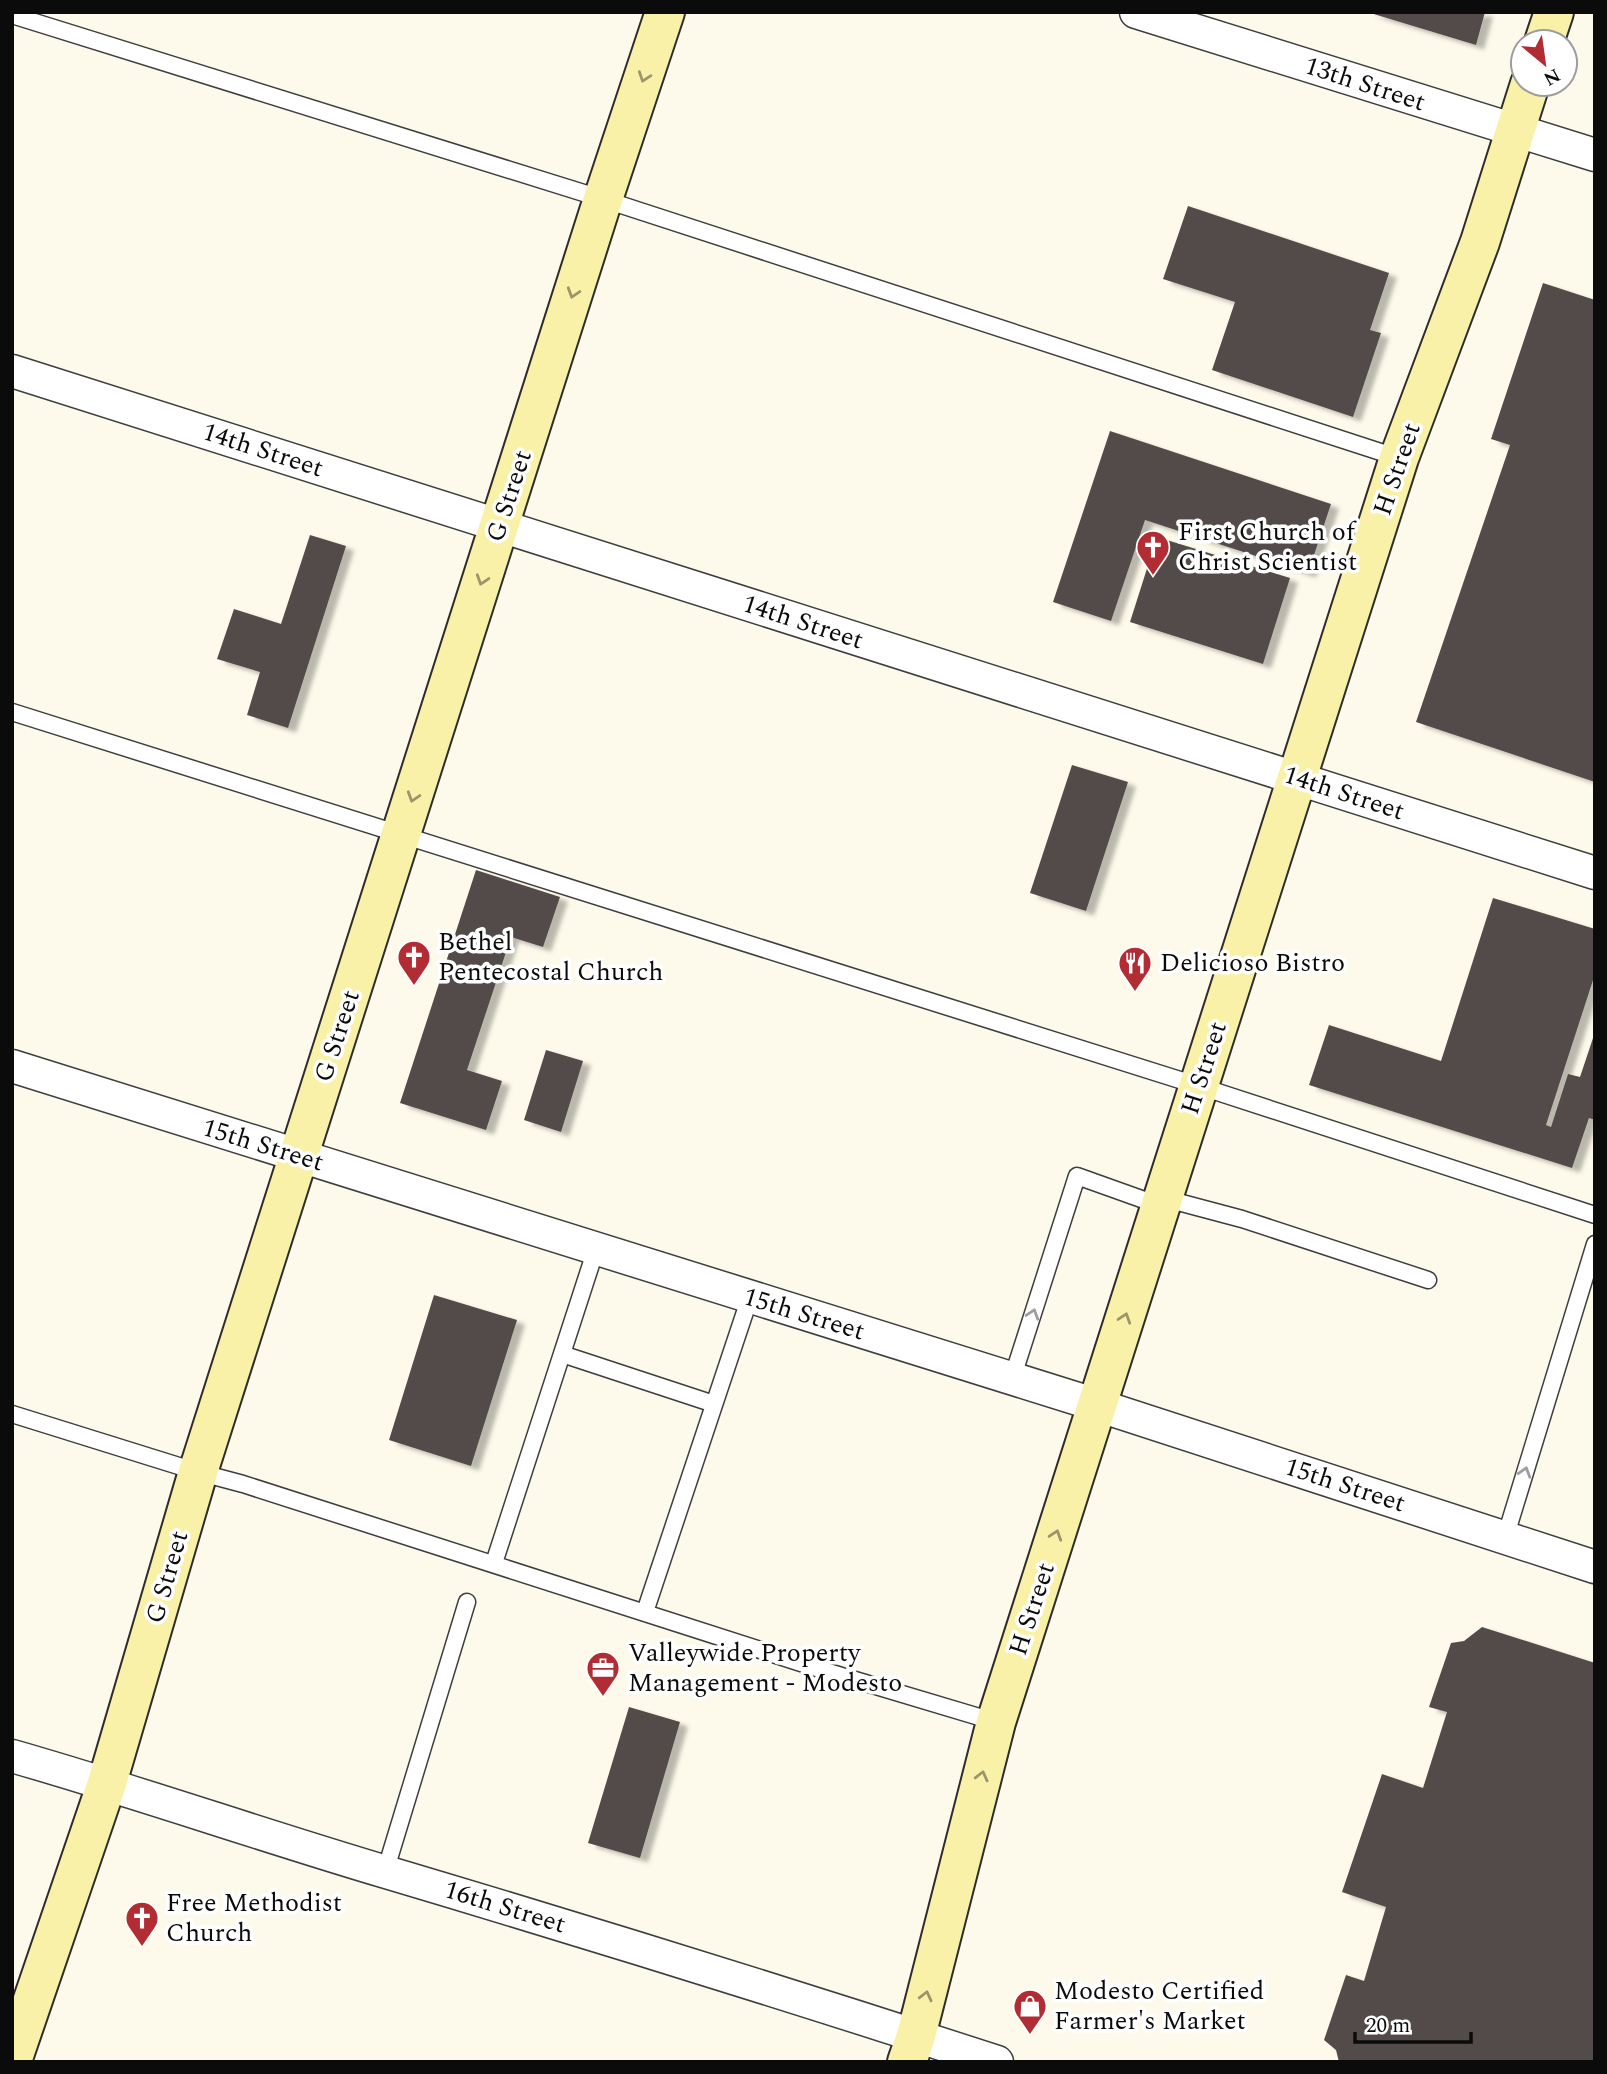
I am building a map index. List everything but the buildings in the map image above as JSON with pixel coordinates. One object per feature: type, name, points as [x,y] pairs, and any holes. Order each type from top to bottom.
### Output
[{"type":"main road","name":"G Street","points":[[12,2061],[107,1783],[198,1472],[603,199],[666,12]]},
{"type":"main road","name":"H Street","points":[[912,2049],[996,1723],[1399,458],[1480,242],[1526,98]]},
{"type":"street","name":"13th Street","points":[[1136,12],[1595,155]]},
{"type":"street","name":"14th Street","points":[[12,371],[1595,873]]},
{"type":"street","name":"15th Street","points":[[12,1066],[1097,1405],[1595,1567]]},
{"type":"street","name":"16th Street","points":[[12,1756],[611,1939],[912,2049],[997,2062]]},
{"type":"lane","points":[[12,15],[603,199],[1399,458]]},
{"type":"lane","points":[[12,712],[1199,1086],[1595,1215]]},
{"type":"lane","points":[[1012,1379],[1077,1176],[1162,1202],[1242,1219],[1428,1280]]},
{"type":"lane","points":[[1505,1538],[1595,1244]]},
{"type":"lane","points":[[494,1563],[596,1249]]},
{"type":"lane","points":[[645,1612],[750,1297]]},
{"type":"lane","points":[[562,1354],[714,1404]]},
{"type":"lane","points":[[12,1414],[256,1488],[996,1723]]},
{"type":"lane","points":[[385,1872],[467,1602]]},
{"type":"place","name":"First Church of Christ Scientist","points":[[1153,577]]},
{"type":"place","name":"Bethel Pentecostal Church","points":[[414,987]]},
{"type":"place","name":"Delicioso Bistro","points":[[1135,993]]},
{"type":"place","name":"Valleywide Property Management - Modesto","points":[[603,1698]]},
{"type":"place","name":"Free Methodist Church","points":[[142,1948]]},
{"type":"place","name":"Modesto Certified Farmer's Market","points":[[1030,2036]]}]
